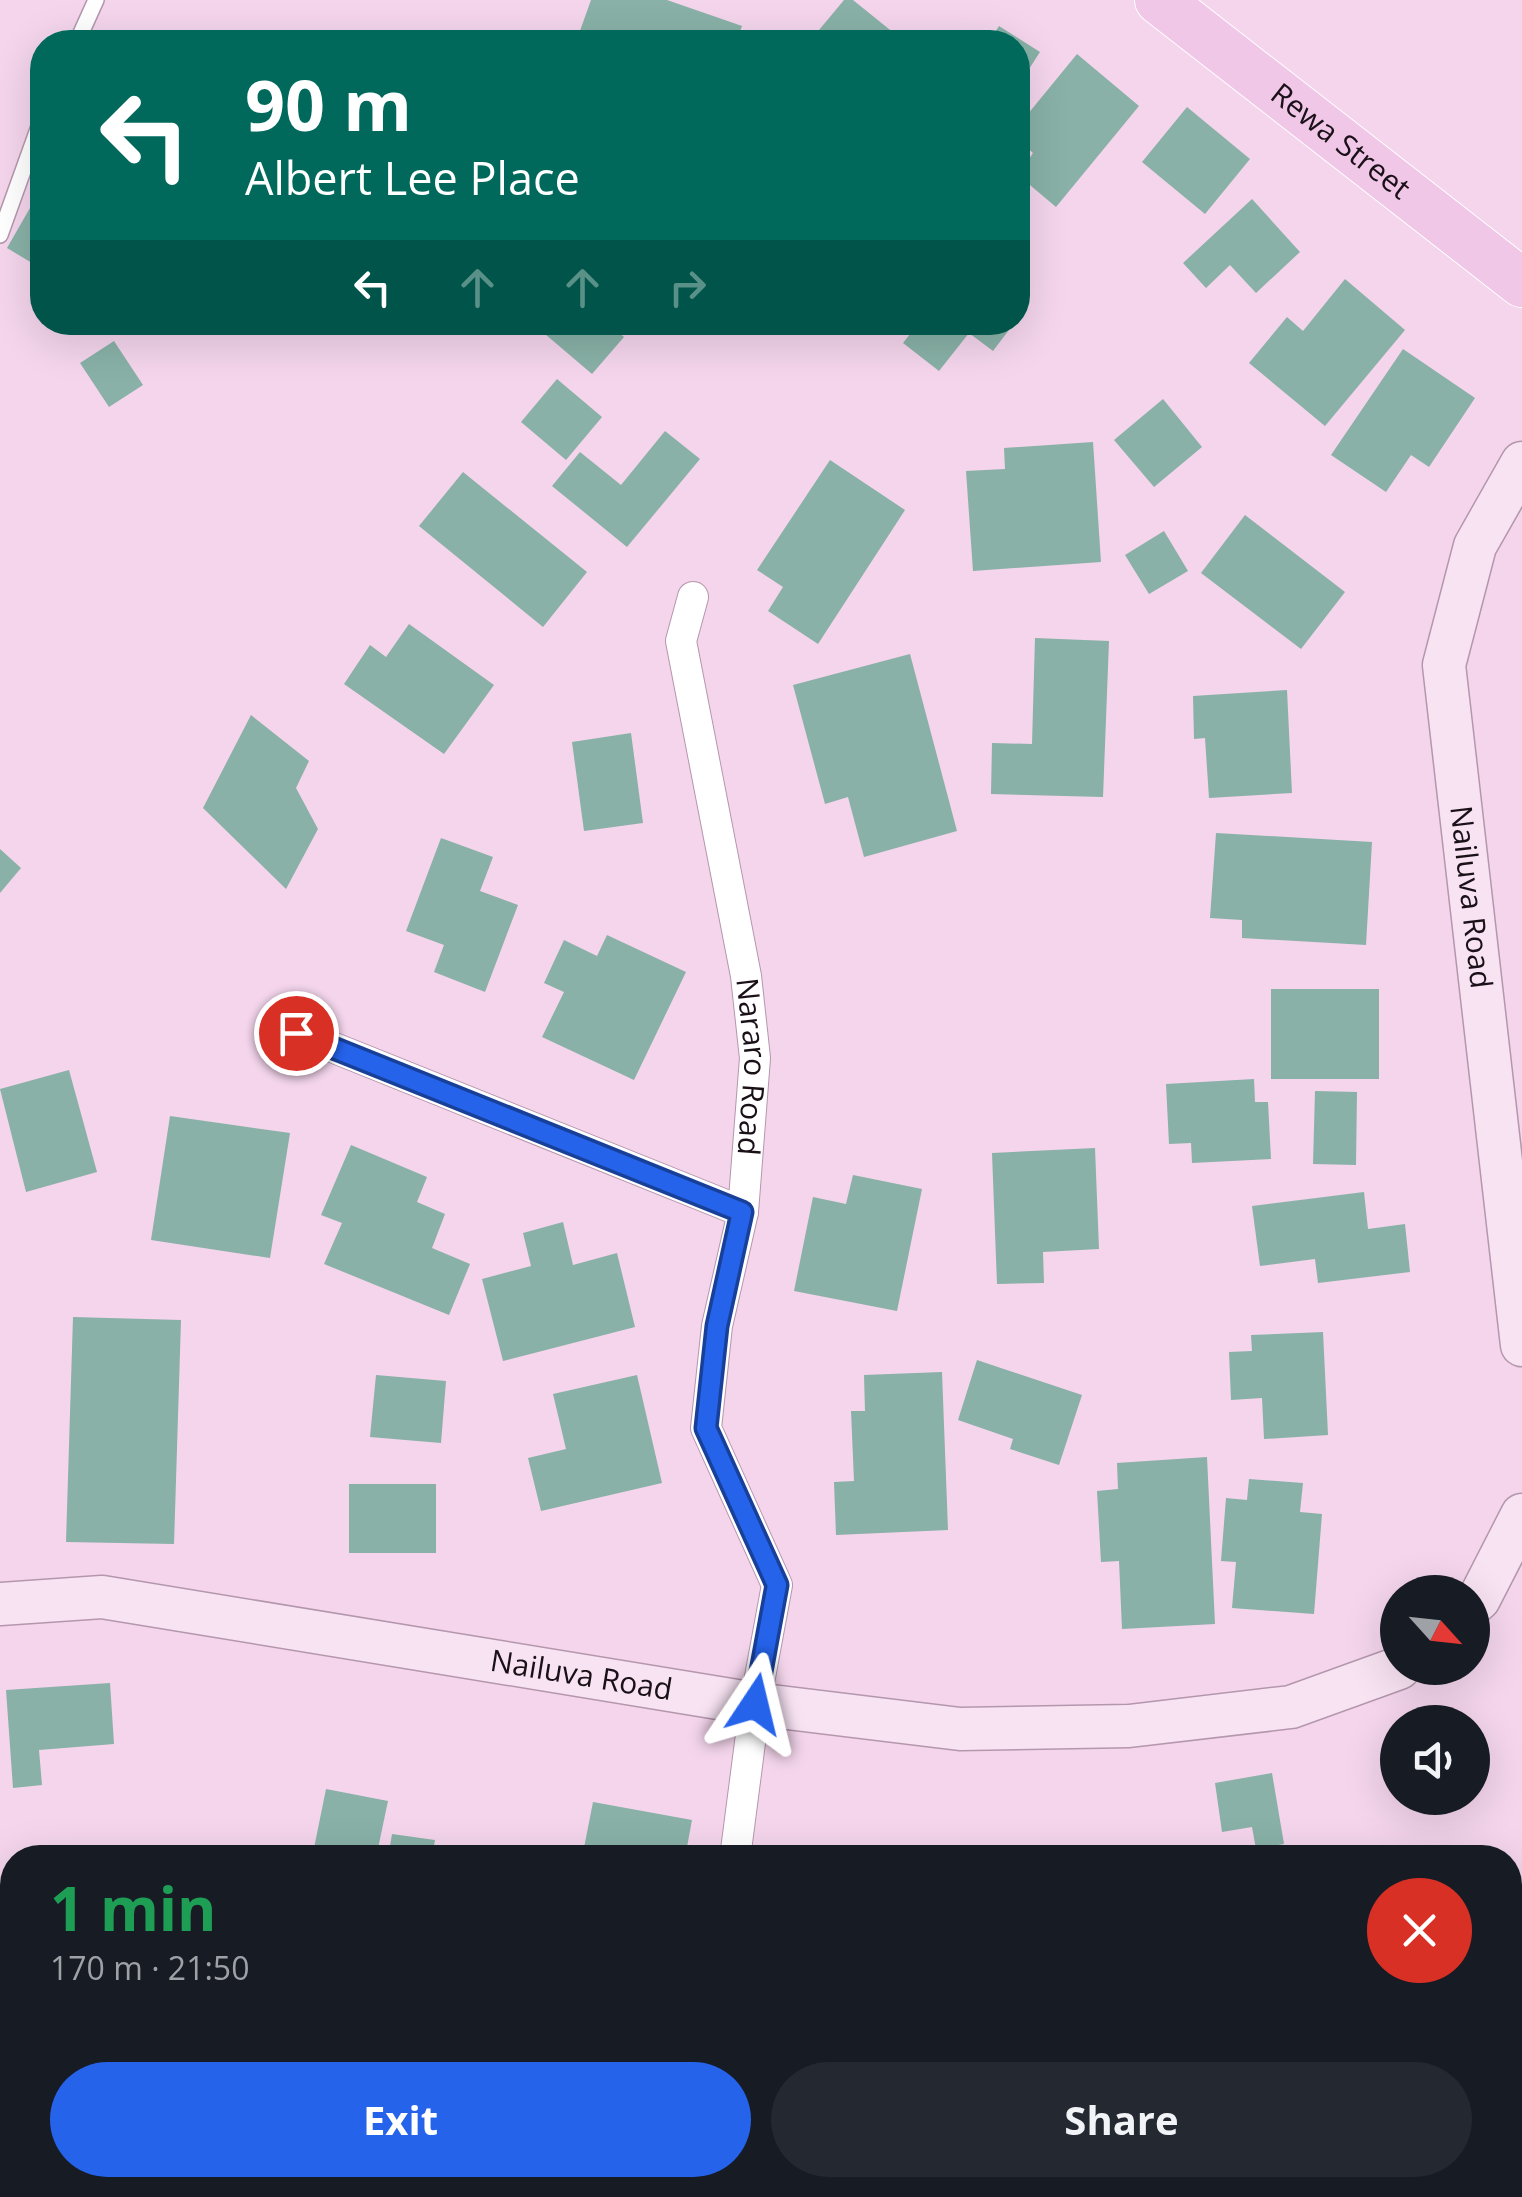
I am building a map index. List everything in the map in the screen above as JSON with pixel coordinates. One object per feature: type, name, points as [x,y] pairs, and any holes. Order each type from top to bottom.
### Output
[{"type":"main road","name":"Rewa Street","points":[[1160,0],[1522,283]]},
{"type":"main road","name":"Nailuva Road","points":[[1522,463],[1475,546],[1444,665],[1522,1345]]},
{"type":"main road","points":[[1490,1578],[1522,1515]]},
{"type":"main road","name":"Nailuva Road","points":[[0,1604],[102,1597],[755,1704],[960,1729],[1129,1726],[1291,1707],[1380,1675]]},
{"type":"street","name":"Nararo Road","points":[[693,597],[682,641],[746,976],[755,1058],[742,1212],[717,1326],[706,1428],[777,1585],[755,1704],[736,1845]]},
{"type":"street","points":[[296,1033],[742,1212]]},
{"type":"lane","points":[[82,30],[96,0]]},
{"type":"lane","points":[[0,234],[30,151]]},
{"type":"building","points":[[591,0],[667,0],[742,26],[740,30],[580,30]]},
{"type":"building","points":[[844,0],[853,0],[890,30],[819,30]]},
{"type":"building","points":[[1030,46],[1040,52],[1030,67]]},
{"type":"building","points":[[1077,54],[1139,106],[1056,207],[1030,185],[1030,111]]},
{"type":"building","points":[[1187,107],[1250,159],[1205,214],[1142,162]]},
{"type":"building","points":[[1252,199],[1300,252],[1256,293],[1230,265],[1206,288],[1183,263]]},
{"type":"building","points":[[30,208],[30,262],[7,248]]},
{"type":"building","points":[[1345,279],[1405,330],[1325,426],[1249,363],[1287,317],[1303,331]]},
{"type":"building","points":[[546,335],[622,335],[624,337],[592,374]]},
{"type":"building","points":[[909,335],[967,335],[939,371],[903,343]]},
{"type":"building","points":[[972,335],[1005,335],[993,351]]},
{"type":"building","points":[[114,341],[143,385],[109,407],[80,363]]},
{"type":"building","points":[[1403,349],[1475,398],[1429,467],[1411,455],[1386,492],[1331,455]]},
{"type":"building","points":[[557,379],[602,417],[566,460],[521,422]]},
{"type":"building","points":[[1163,399],[1202,447],[1154,487],[1114,440]]},
{"type":"building","points":[[665,431],[700,459],[627,547],[552,486],[580,452],[621,485]]},
{"type":"building","points":[[1093,442],[1101,562],[973,571],[966,471],[1005,469],[1004,448]]},
{"type":"building","points":[[830,460],[905,510],[818,644],[768,611],[783,587],[757,570]]},
{"type":"building","points":[[463,472],[587,572],[543,627],[419,526]]},
{"type":"building","points":[[1245,515],[1345,592],[1301,649],[1201,573]]},
{"type":"building","points":[[1164,531],[1188,571],[1149,594],[1125,555]]},
{"type":"building","points":[[409,624],[494,685],[444,754],[344,684],[370,645],[386,657]]},
{"type":"building","points":[[1035,638],[1109,641],[1103,797],[991,794],[992,743],[1032,744]]},
{"type":"building","points":[[910,654],[957,831],[864,857],[848,797],[825,804],[793,685]]},
{"type":"building","points":[[1287,690],[1292,793],[1209,798],[1205,738],[1194,739],[1193,696]]},
{"type":"building","points":[[251,715],[309,761],[296,788],[318,829],[286,889],[203,808]]},
{"type":"building","points":[[631,733],[643,823],[584,831],[572,742]]},
{"type":"building","points":[[1216,833],[1372,842],[1366,945],[1242,938],[1242,920],[1210,918]]},
{"type":"building","points":[[441,838],[493,857],[480,891],[518,905],[485,992],[434,972],[444,945],[406,931]]},
{"type":"building","points":[[0,849],[21,868],[0,893]]},
{"type":"building","points":[[607,935],[686,972],[634,1080],[542,1037],[564,992],[544,983],[564,940],[597,956]]},
{"type":"building","points":[[1271,989],[1379,989],[1379,1079],[1271,1079]]},
{"type":"building","points":[[69,1070],[97,1172],[26,1192],[0,1089]]},
{"type":"building","points":[[1254,1079],[1255,1102],[1268,1102],[1271,1159],[1192,1163],[1191,1143],[1169,1144],[1166,1084]]},
{"type":"building","points":[[1315,1091],[1357,1092],[1356,1165],[1313,1164]]},
{"type":"building","points":[[170,1116],[290,1133],[270,1258],[151,1240]]},
{"type":"building","points":[[351,1145],[427,1177],[417,1202],[445,1214],[432,1248],[470,1264],[449,1315],[324,1264],[342,1223],[321,1215]]},
{"type":"building","points":[[1095,1148],[1099,1249],[1043,1252],[1044,1283],[997,1284],[992,1153]]},
{"type":"building","points":[[853,1175],[922,1189],[897,1311],[794,1291],[813,1197],[846,1204]]},
{"type":"building","points":[[1364,1192],[1368,1229],[1405,1224],[1410,1272],[1318,1283],[1315,1259],[1260,1266],[1252,1206]]},
{"type":"building","points":[[563,1222],[573,1265],[617,1253],[635,1327],[503,1361],[482,1279],[531,1266],[523,1233]]},
{"type":"building","points":[[73,1317],[181,1320],[174,1544],[66,1542]]},
{"type":"building","points":[[1323,1332],[1328,1435],[1264,1439],[1262,1398],[1231,1400],[1229,1352],[1252,1351],[1251,1335]]},
{"type":"building","points":[[977,1360],[1082,1395],[1059,1465],[1010,1449],[1013,1439],[958,1420]]},
{"type":"building","points":[[942,1372],[948,1530],[836,1535],[834,1482],[854,1481],[851,1411],[865,1411],[864,1375]]},
{"type":"building","points":[[376,1375],[446,1381],[441,1443],[370,1437]]},
{"type":"building","points":[[637,1375],[662,1483],[541,1511],[528,1458],[566,1449],[553,1394]]},
{"type":"building","points":[[1207,1457],[1215,1624],[1122,1629],[1119,1561],[1101,1562],[1097,1491],[1118,1489],[1117,1463]]},
{"type":"building","points":[[1249,1479],[1303,1483],[1300,1512],[1322,1514],[1314,1614],[1232,1608],[1236,1562],[1221,1561],[1226,1498],[1247,1500]]},
{"type":"building","points":[[349,1484],[436,1484],[436,1553],[349,1553]]},
{"type":"building","points":[[110,1683],[114,1744],[39,1750],[42,1785],[13,1788],[6,1690]]},
{"type":"building","points":[[1272,1773],[1284,1844],[1255,1845],[1252,1827],[1222,1832],[1215,1783]]},
{"type":"building","points":[[326,1789],[388,1801],[379,1845],[315,1845]]},
{"type":"building","points":[[593,1802],[692,1820],[687,1845],[585,1845]]},
{"type":"building","points":[[392,1834],[435,1840],[434,1845],[390,1845]]},
{"type":"route","points":[[296,1033],[742,1212],[717,1326],[706,1428],[777,1585],[755,1704]]}]
